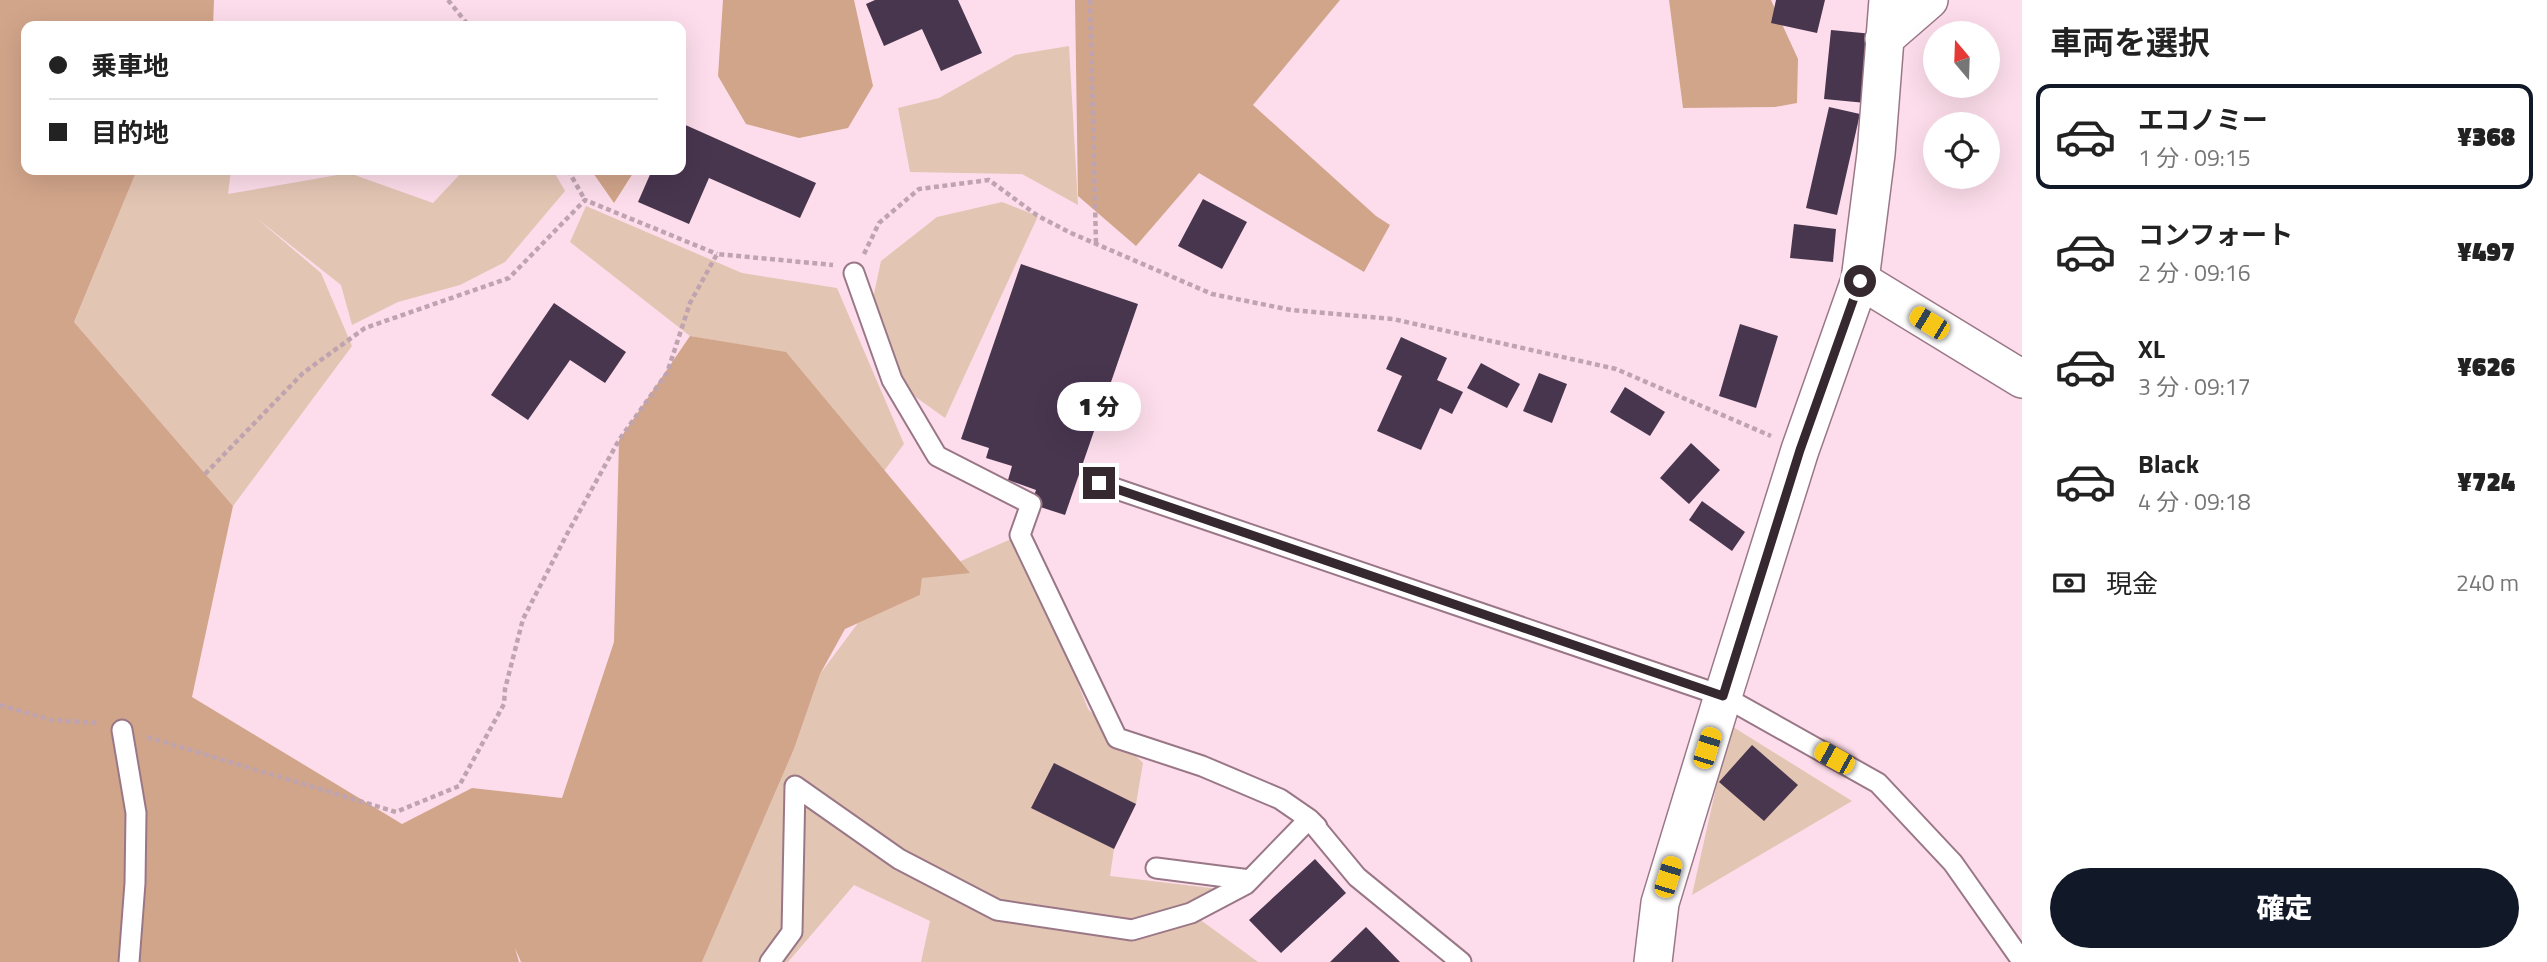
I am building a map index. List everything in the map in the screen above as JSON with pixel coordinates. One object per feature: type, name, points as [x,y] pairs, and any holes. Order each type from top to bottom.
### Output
[{"type":"street","points":[[1653,962],[1660,903],[1800,450],[1860,281],[1876,155],[1888,0]]},
{"type":"street","points":[[1884,39],[1929,0]]},
{"type":"street","points":[[1860,281],[2022,379]]},
{"type":"lane","points":[[854,273],[892,380],[937,456],[1031,504],[1020,535],[1117,738],[1202,766],[1280,799],[1309,818],[1357,877],[1462,962]]},
{"type":"lane","points":[[1099,483],[1723,696],[1878,783],[1953,863],[2022,961]]},
{"type":"lane","points":[[122,730],[136,813],[135,883],[128,962]]},
{"type":"lane","points":[[770,962],[792,932],[795,786],[899,859],[997,910],[1132,930],[1191,913],[1250,880],[1309,818]]},
{"type":"lane","points":[[1156,868],[1250,880]]},
{"type":"path","points":[[448,0],[466,21]]},
{"type":"path","points":[[1090,0],[1096,244]]},
{"type":"path","points":[[571,175],[585,200],[716,254],[831,265],[854,273],[879,223],[919,189],[989,180],[1038,216],[1212,294],[1291,310],[1393,319],[1616,369],[1800,450]]},
{"type":"path","points":[[205,474],[303,373],[365,328],[509,278],[585,200]]},
{"type":"path","points":[[0,705],[52,720],[92,722],[122,730],[396,811],[459,786],[504,704],[505,689],[523,619],[619,440],[667,373],[690,303],[716,254]]},
{"type":"shaded area","points":[[0,0],[214,0],[213,21],[21,21],[21,175],[135,175],[74,322],[233,506],[192,697],[402,824],[472,788],[562,798],[614,642],[619,440],[690,336],[786,352],[970,573],[922,578],[920,595],[845,629],[820,674],[794,749],[702,962],[521,962],[515,948],[519,962],[0,962]]},
{"type":"shaded area","points":[[723,0],[854,0],[873,86],[848,128],[799,138],[746,124],[718,76]]},
{"type":"shaded area","points":[[1075,0],[1340,0],[1253,105],[1376,216],[1390,225],[1364,272],[1199,173],[1136,246],[1078,196]]},
{"type":"shaded area","points":[[1669,0],[1771,0],[1798,59],[1797,103],[1775,107],[1683,108]]},
{"type":"shaded area","points":[[1069,46],[1078,205],[1022,174],[910,172],[898,108],[939,98],[1015,55]]},
{"type":"shaded area","points":[[135,175],[230,175],[228,194],[337,175],[355,175],[433,203],[459,175],[556,175],[565,191],[505,262],[460,285],[398,302],[352,325],[341,285],[255,217],[321,273],[352,346],[233,506],[74,322]]},
{"type":"shaded area","points":[[594,175],[632,175],[614,203]]},
{"type":"shaded area","points":[[1002,202],[1038,216],[945,418],[892,380],[869,317],[881,261],[937,217]]},
{"type":"shaded area","points":[[586,206],[742,273],[837,288],[904,444],[884,471],[786,353],[690,336],[570,242]]},
{"type":"shaded area","points":[[1020,535],[1088,709],[1143,763],[1136,804],[1114,849],[1110,876],[1219,889],[1191,913],[1258,962],[921,962],[930,921],[854,885],[788,962],[702,962],[794,749],[820,674],[858,623],[920,595],[922,578]]},
{"type":"shaded area","points":[[1730,725],[1852,801],[1692,895]]},
{"type":"building","points":[[875,0],[958,0],[982,53],[941,71],[922,29],[884,46],[866,4]]},
{"type":"building","points":[[1776,0],[1825,0],[1817,33],[1771,23]]},
{"type":"building","points":[[1831,30],[1873,34],[1866,103],[1824,99]]},
{"type":"building","points":[[1829,107],[1860,114],[1837,215],[1806,208]]},
{"type":"building","points":[[686,125],[816,183],[800,218],[709,178],[689,224],[638,202],[650,175],[686,175]]},
{"type":"building","points":[[1203,199],[1247,222],[1222,269],[1178,246]]},
{"type":"building","points":[[1794,224],[1836,229],[1833,262],[1790,258]]},
{"type":"building","points":[[1021,264],[1138,304],[1065,515],[1031,504],[1036,490],[1008,480],[1012,466],[986,458],[989,448],[961,439]]},
{"type":"building","points":[[554,303],[626,352],[605,383],[570,360],[528,420],[491,395]]},
{"type":"building","points":[[1740,324],[1778,336],[1756,408],[1719,396]]},
{"type":"building","points":[[1401,337],[1447,358],[1437,380],[1463,392],[1452,414],[1440,408],[1421,450],[1377,431],[1402,376],[1386,369]]},
{"type":"building","points":[[1481,363],[1520,384],[1507,408],[1467,388]]},
{"type":"building","points":[[1539,373],[1567,384],[1552,423],[1523,411]]},
{"type":"building","points":[[1625,387],[1665,412],[1650,436],[1610,412]]},
{"type":"building","points":[[1691,443],[1720,470],[1689,504],[1660,478]]},
{"type":"building","points":[[1702,501],[1745,532],[1732,551],[1689,520]]},
{"type":"building","points":[[1752,745],[1798,785],[1764,821],[1719,782]]},
{"type":"building","points":[[1054,763],[1136,804],[1114,849],[1031,808]]},
{"type":"building","points":[[1315,859],[1346,893],[1281,953],[1249,920]]},
{"type":"building","points":[[1366,927],[1400,962],[1330,962]]},
{"type":"route","points":[[1099,483],[1723,696],[1800,450],[1860,281]]}]
